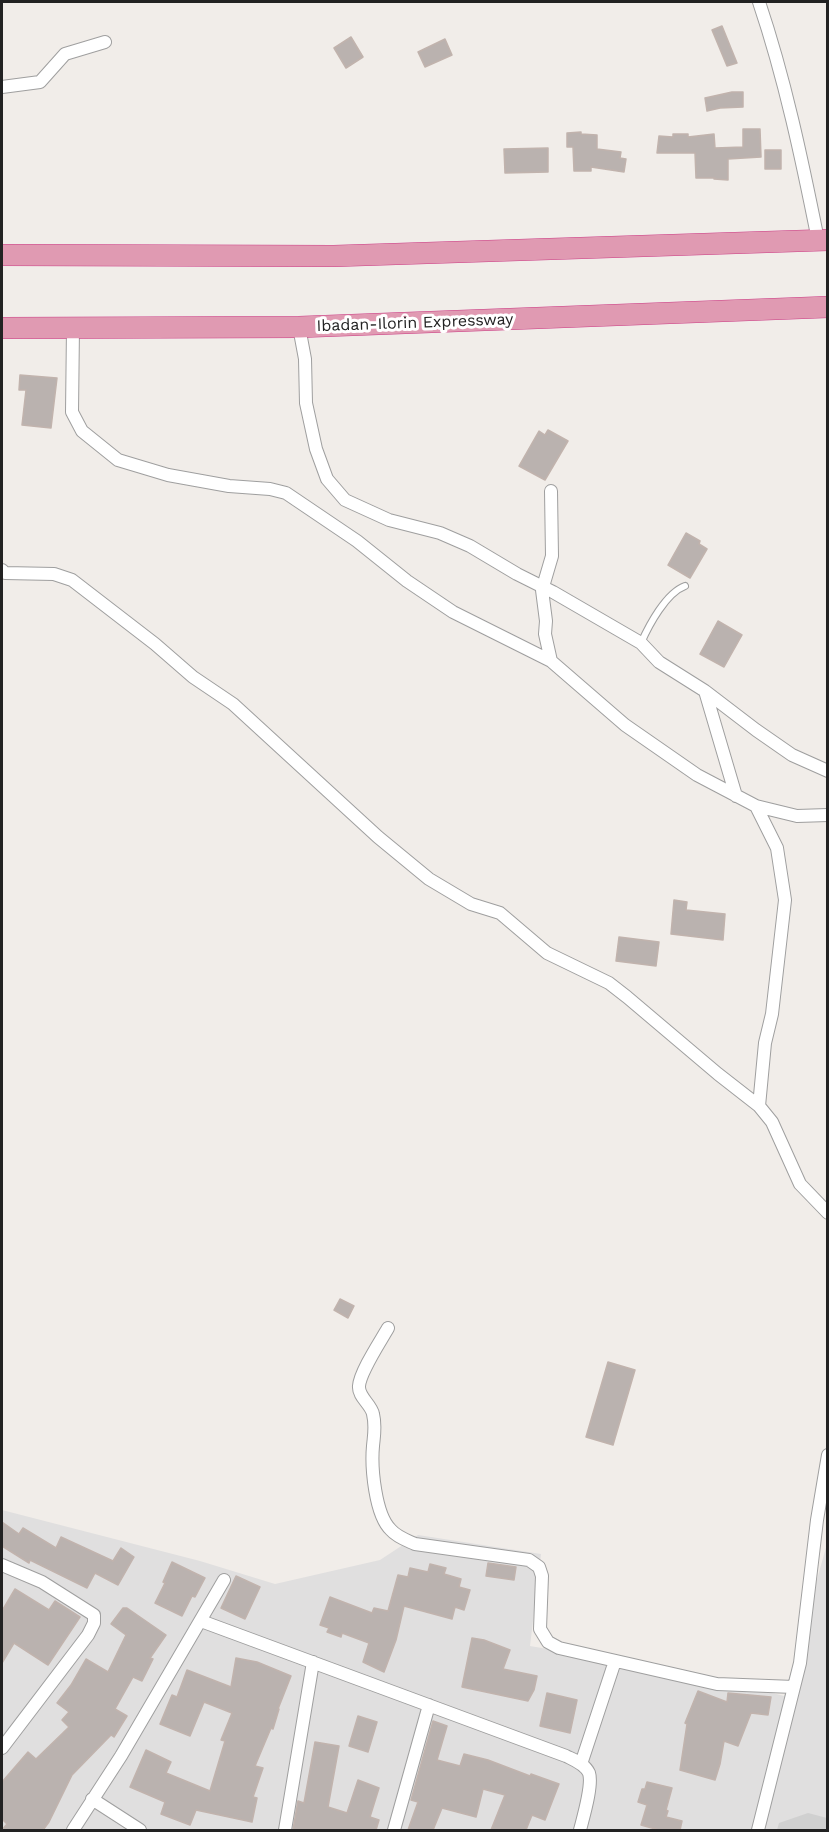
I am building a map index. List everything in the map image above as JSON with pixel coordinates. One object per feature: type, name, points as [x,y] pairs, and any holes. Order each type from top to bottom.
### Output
[{"type":"highway","points":[[2,255],[334,256],[823,240]]},
{"type":"highway","name":"Ibadan-Ilorin Expressway","points":[[2,328],[299,327],[828,307]]},
{"type":"street","points":[[759,2],[823,240]]},
{"type":"street","points":[[2,87],[40,82],[65,54],[105,42]]},
{"type":"street","points":[[299,327],[304,359],[306,403],[316,449],[327,478],[345,500],[389,520],[440,533],[470,546],[641,643],[659,662],[705,691],[792,755],[828,771]]},
{"type":"street","points":[[73,328],[72,412],[82,431],[118,460],[168,475],[286,493],[357,541],[407,581],[453,612],[551,661],[625,725],[697,775],[756,806],[777,813],[797,816],[828,815]]},
{"type":"street","points":[[551,491],[552,556],[542,587],[546,621],[545,634],[551,661]]},
{"type":"street","points":[[2,570],[5,573],[54,574],[72,580],[155,644],[193,677],[233,704],[378,837],[429,879],[471,904],[500,913],[547,953],[609,983],[759,1106],[772,1122],[800,1184],[828,1213]]},
{"type":"street","points":[[705,691],[736,796]]},
{"type":"street","points":[[756,806],[777,848],[785,900],[772,1014],[765,1043],[759,1106]]},
{"type":"street","points":[[388,1328],[364,1372],[359,1387],[361,1396],[373,1412],[376,1434],[373,1446],[374,1482],[382,1514],[389,1529],[399,1537],[415,1544],[529,1560],[539,1567],[542,1575],[540,1629],[548,1642],[559,1648],[717,1684],[794,1687]]},
{"type":"street","points":[[758,1830],[800,1663],[822,1520],[828,1455]]},
{"type":"street","points":[[2,1565],[42,1582],[94,1614],[94,1623],[88,1635],[6,1735],[2,1748]]},
{"type":"street","points":[[73,1830],[121,1756],[224,1580]]},
{"type":"street","points":[[201,1621],[566,1756],[581,1764],[589,1774],[588,1796],[580,1830]]},
{"type":"street","points":[[581,1764],[615,1660]]},
{"type":"street","points":[[285,1830],[313,1662]]},
{"type":"street","points":[[394,1830],[429,1705]]},
{"type":"street","points":[[92,1799],[140,1830]]},
{"type":"lane","points":[[641,643],[649,626],[664,605],[678,588],[685,586]]},
{"type":"shaded area","points":[[2,1510],[200,1561],[275,1584],[380,1560],[418,1535],[541,1554],[530,1646],[706,1676],[784,1696],[827,1544],[827,1830],[2,1830]]},
{"type":"shaded area","points":[[808,1813],[827,1818],[827,1830],[777,1830],[779,1823]]},
{"type":"building","points":[[722,26],[737,63],[727,66],[712,30]]},
{"type":"building","points":[[351,37],[363,57],[346,68],[334,48]]},
{"type":"building","points":[[445,39],[452,55],[425,67],[418,52]]},
{"type":"building","points":[[743,92],[743,107],[707,111],[705,98]]},
{"type":"building","points":[[743,129],[760,129],[761,157],[728,159],[728,180],[696,178],[695,153],[657,153],[659,136],[673,137],[673,134],[688,134],[688,137],[714,134],[715,148],[743,147]]},
{"type":"building","points":[[581,132],[581,134],[597,135],[597,149],[621,152],[620,158],[626,159],[624,172],[591,167],[591,171],[574,171],[573,147],[567,147],[567,133]]},
{"type":"building","points":[[548,148],[548,172],[505,173],[504,149]]},
{"type":"building","points":[[765,150],[781,150],[781,169],[765,169]]},
{"type":"building","points":[[20,375],[57,378],[51,428],[22,425],[26,390],[19,390]]},
{"type":"building","points":[[548,430],[568,441],[545,480],[519,466],[539,431],[545,435]]},
{"type":"building","points":[[686,533],[700,541],[699,544],[707,549],[690,578],[668,565]]},
{"type":"building","points":[[718,621],[742,635],[724,667],[700,654]]},
{"type":"building","points":[[674,900],[687,902],[686,910],[725,914],[723,940],[671,934]]},
{"type":"building","points":[[619,937],[659,942],[656,966],[616,961]]},
{"type":"building","points":[[340,1299],[354,1306],[348,1318],[334,1310]]},
{"type":"building","points":[[608,1362],[635,1370],[613,1445],[586,1437]]},
{"type":"building","points":[[2,1522],[19,1534],[23,1528],[56,1548],[61,1537],[113,1561],[121,1548],[134,1557],[118,1585],[95,1573],[87,1588],[30,1560],[29,1563],[2,1546]]},
{"type":"building","points":[[172,1562],[205,1578],[195,1597],[192,1596],[182,1616],[155,1603]]},
{"type":"building","points":[[488,1563],[516,1567],[514,1580],[486,1576]]},
{"type":"building","points":[[430,1564],[446,1568],[444,1574],[461,1579],[459,1587],[470,1590],[464,1610],[455,1607],[452,1619],[404,1606],[396,1640],[384,1672],[363,1662],[369,1643],[342,1633],[341,1637],[327,1632],[329,1628],[320,1625],[330,1597],[372,1613],[374,1608],[388,1611],[398,1575],[408,1577],[410,1568],[428,1572]]},
{"type":"building","points":[[236,1576],[260,1587],[245,1619],[221,1608]]},
{"type":"building","points":[[15,1589],[49,1610],[55,1601],[80,1617],[48,1665],[14,1643],[2,1663],[2,1611]]},
{"type":"building","points":[[123,1608],[127,1608],[166,1635],[150,1658],[153,1659],[142,1681],[133,1677],[115,1709],[127,1716],[114,1737],[111,1735],[72,1775],[43,1830],[2,1830],[7,1824],[2,1819],[2,1782],[28,1752],[36,1759],[69,1727],[62,1720],[69,1712],[57,1703],[86,1659],[108,1672],[126,1635],[111,1624]]},
{"type":"building","points":[[472,1638],[510,1650],[503,1669],[537,1676],[534,1690],[528,1701],[462,1687]]},
{"type":"building","points":[[236,1658],[257,1662],[291,1676],[273,1729],[271,1728],[255,1766],[263,1768],[253,1797],[257,1798],[252,1822],[196,1810],[190,1825],[161,1814],[165,1802],[130,1787],[146,1750],[171,1762],[166,1773],[210,1791],[225,1741],[221,1740],[232,1713],[204,1702],[190,1736],[160,1724],[172,1695],[177,1697],[187,1670],[231,1687]]},
{"type":"building","points":[[698,1691],[727,1702],[728,1693],[771,1697],[768,1715],[751,1713],[738,1746],[724,1741],[715,1780],[680,1770],[687,1724],[685,1723]]},
{"type":"building","points":[[547,1693],[577,1700],[570,1733],[540,1726]]},
{"type":"building","points":[[358,1716],[377,1722],[368,1752],[349,1746]]},
{"type":"building","points":[[433,1721],[447,1726],[437,1760],[460,1766],[464,1754],[559,1784],[545,1820],[532,1815],[526,1830],[491,1830],[505,1795],[483,1789],[476,1817],[442,1808],[433,1830],[408,1830],[418,1802],[411,1800]]},
{"type":"building","points":[[315,1742],[339,1746],[328,1807],[347,1813],[358,1780],[379,1788],[370,1817],[379,1820],[376,1830],[293,1830],[298,1801],[304,1803]]},
{"type":"building","points":[[647,1782],[672,1788],[666,1817],[682,1821],[680,1830],[659,1830],[641,1825],[647,1805],[638,1802]]}]
